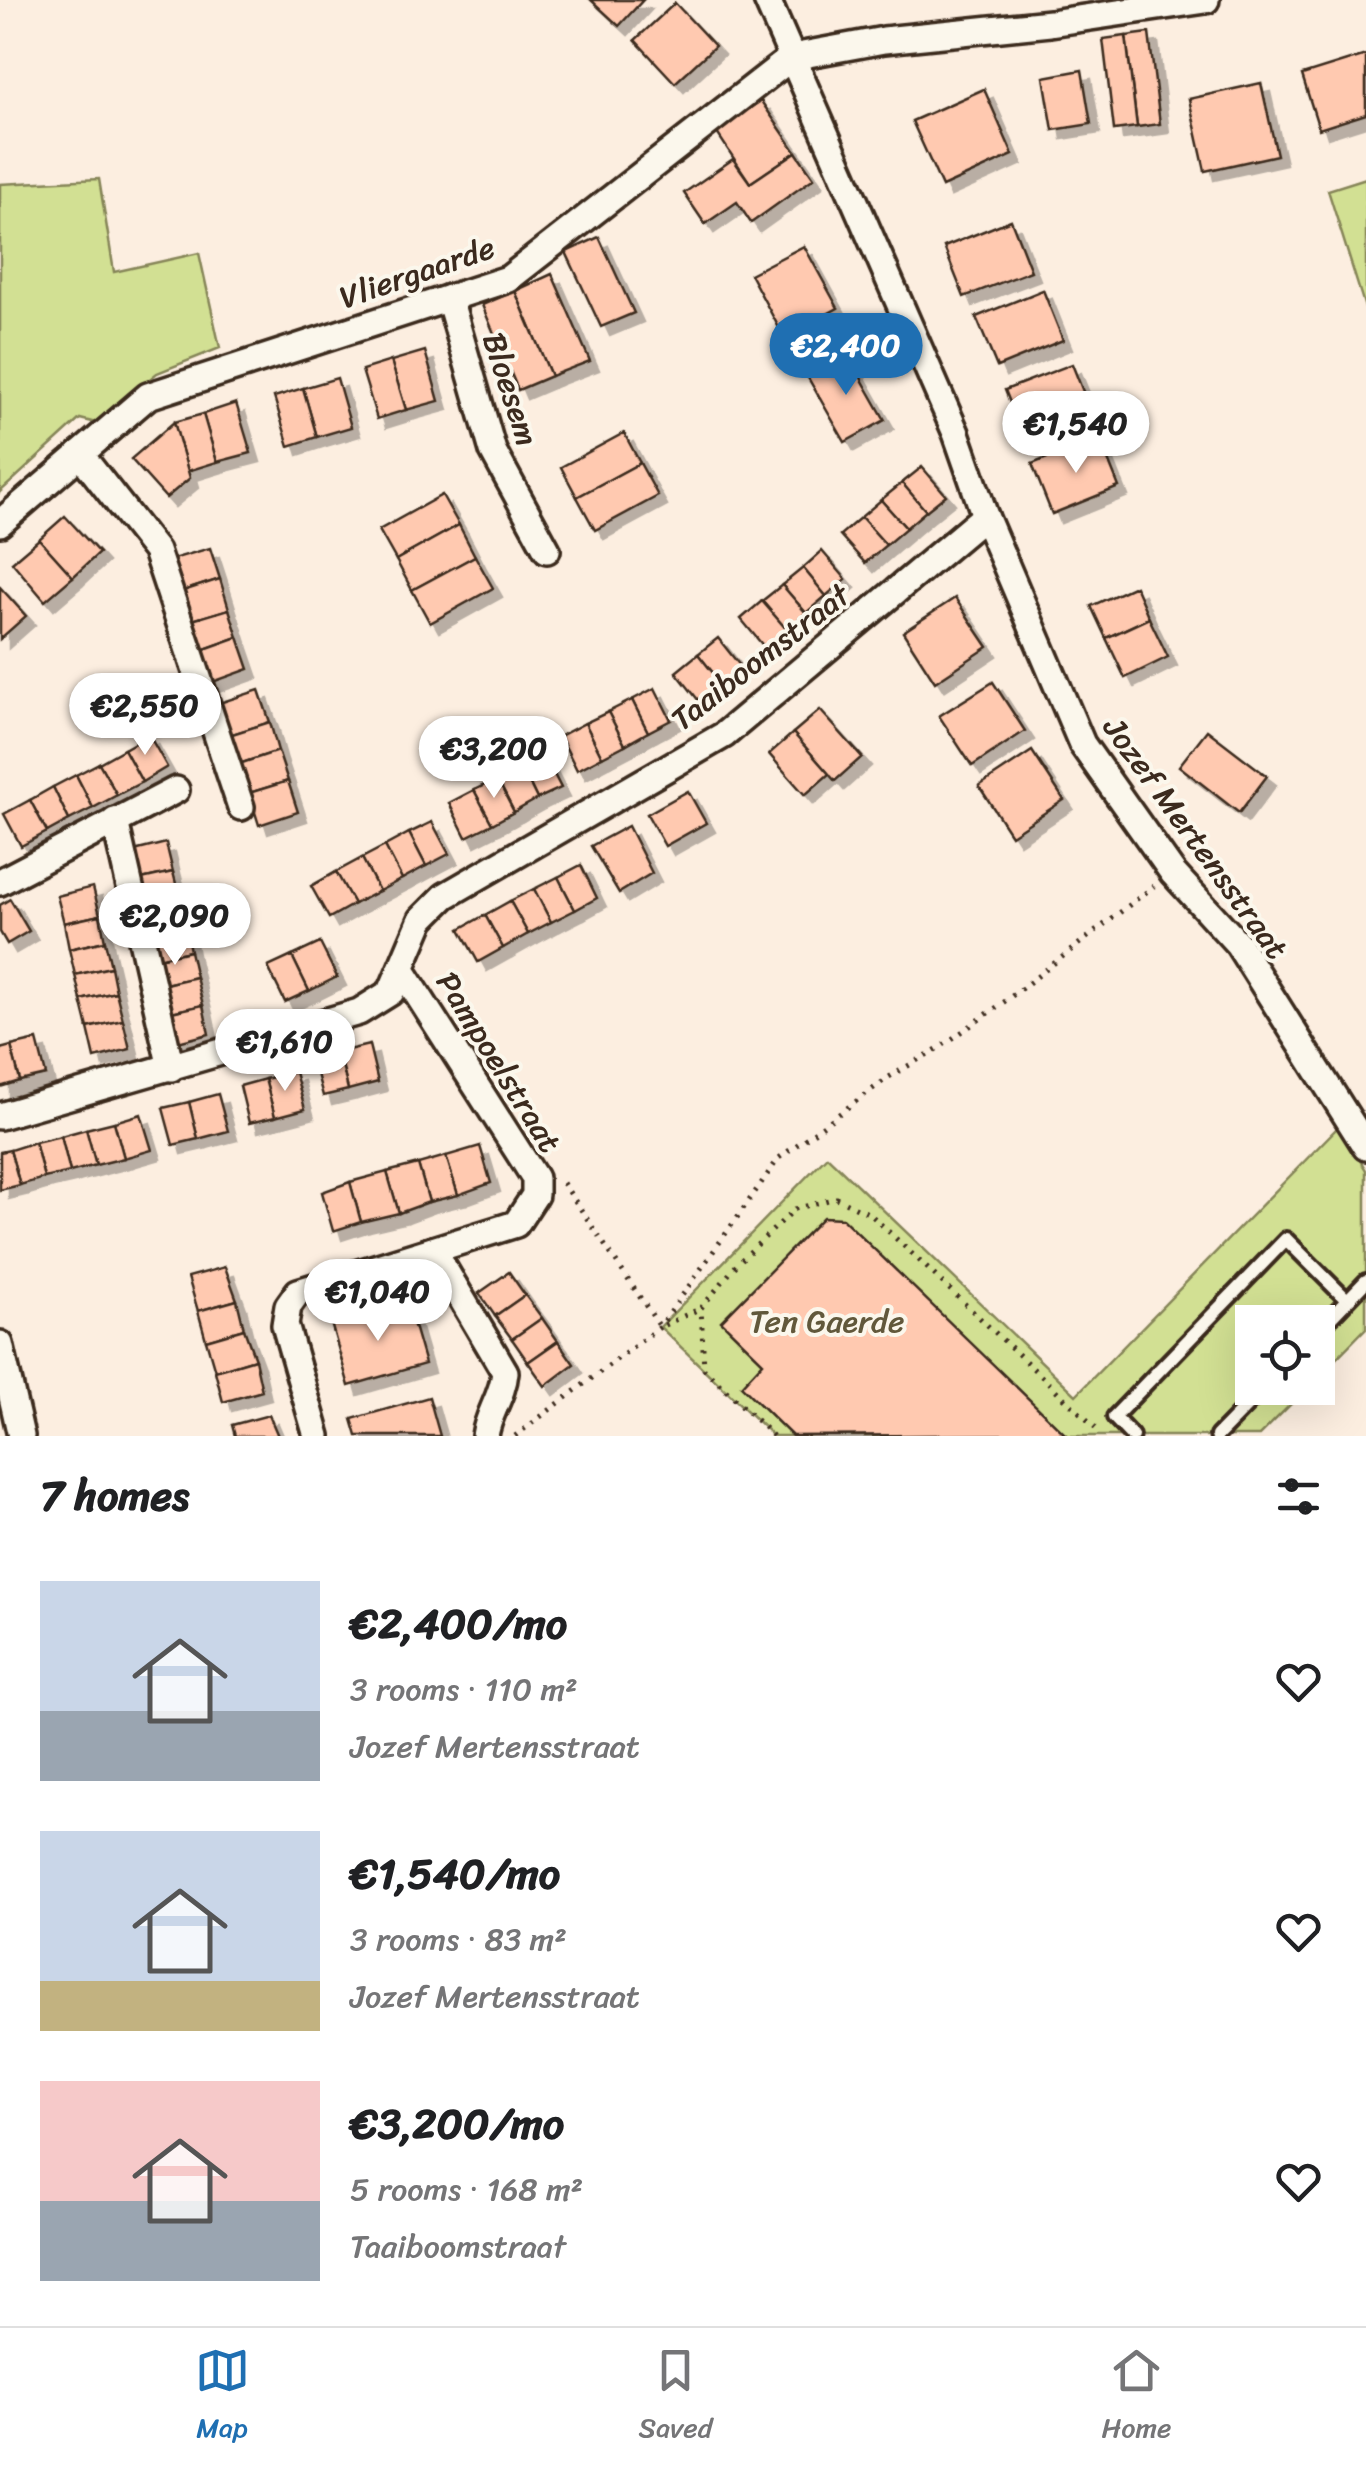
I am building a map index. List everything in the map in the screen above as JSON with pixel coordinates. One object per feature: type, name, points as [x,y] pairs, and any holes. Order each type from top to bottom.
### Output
[{"type":"street","name":"Jozef Mertensstraat","points":[[767,0],[956,433],[984,516],[1082,744],[1173,873],[1238,944],[1366,1147]]},
{"type":"street","points":[[792,57],[884,40],[1050,23],[1206,0]]},
{"type":"street","name":"Vliergaarde","points":[[0,522],[148,396],[508,279],[792,57]]},
{"type":"street","name":"Bloesem","points":[[449,298],[493,451],[548,550]]},
{"type":"street","points":[[80,454],[156,550],[241,807]]},
{"type":"street","name":"Taaiboomstraat","points":[[0,1116],[359,1012],[391,992],[422,919],[445,896],[724,735],[984,516]]},
{"type":"street","points":[[0,882],[176,790]]},
{"type":"street","points":[[116,821],[171,1068]]},
{"type":"street","name":"Pampoelstraat","points":[[317,1436],[285,1326],[288,1306],[298,1292],[516,1224],[535,1195],[535,1178],[402,970]]},
{"type":"street","points":[[433,1250],[505,1372],[503,1390],[488,1420],[485,1436]]},
{"type":"street","points":[[0,1344],[21,1436]]},
{"type":"lane","points":[[1132,1436],[1114,1417],[1286,1239],[1348,1300]]},
{"type":"lane","points":[[1335,1313],[1366,1281]]},
{"type":"lane","points":[[1217,1436],[1247,1405]]},
{"type":"path","points":[[660,1327],[780,1158],[889,1077],[1004,1002],[1096,928],[1173,873]]},
{"type":"path","points":[[535,1178],[562,1182],[660,1327]]},
{"type":"path","points":[[515,1436],[660,1327],[701,1308],[739,1262],[795,1210],[836,1198],[870,1214],[1104,1436]]},
{"type":"path","points":[[701,1308],[704,1369],[773,1436]]},
{"type":"green space","points":[[1366,178],[1366,311],[1328,190]]},
{"type":"green space","points":[[99,179],[114,272],[199,253],[220,348],[157,373],[96,423],[80,419],[0,492],[0,184]]},
{"type":"green space","name":"Ten Gaerde","points":[[1339,1126],[1366,1170],[1366,1328],[1335,1360],[1335,1305],[1235,1305],[1235,1405],[1290,1405],[1259,1436],[773,1436],[660,1327],[827,1156],[1076,1395]]},
{"type":"building","points":[[591,0],[643,0],[619,26]]},
{"type":"building","points":[[675,3],[715,46],[675,83],[635,40]]},
{"type":"building","points":[[1149,33],[1160,124],[1137,127],[1126,36]]},
{"type":"building","points":[[1126,36],[1137,127],[1114,130],[1103,39]]},
{"type":"building","points":[[1366,55],[1366,114],[1319,129],[1302,75]]},
{"type":"building","points":[[1082,70],[1091,124],[1053,130],[1044,77]]},
{"type":"building","points":[[1261,83],[1277,155],[1205,171],[1189,99]]},
{"type":"building","points":[[984,89],[1013,155],[942,187],[912,121]]},
{"type":"building","points":[[761,101],[796,152],[750,183],[715,130]]},
{"type":"building","points":[[796,152],[814,178],[751,223],[737,202],[705,224],[684,193],[733,159],[750,183]]},
{"type":"building","points":[[1011,220],[1031,271],[964,297],[944,247]]},
{"type":"building","points":[[599,237],[634,313],[601,327],[566,252]]},
{"type":"building","points":[[804,246],[838,308],[784,337],[750,274]]},
{"type":"building","points":[[552,274],[590,361],[551,376],[515,291]]},
{"type":"building","points":[[1043,290],[1063,340],[997,367],[976,317]]},
{"type":"building","points":[[515,291],[551,376],[518,390],[482,305]]},
{"type":"building","points":[[425,351],[439,401],[406,410],[391,361]]},
{"type":"building","points":[[847,353],[885,420],[845,442],[807,376]]},
{"type":"building","points":[[391,361],[406,410],[377,419],[362,370]]},
{"type":"building","points":[[1072,364],[1092,414],[1025,441],[1005,390]]},
{"type":"building","points":[[337,378],[351,427],[317,437],[303,388]]},
{"type":"building","points":[[303,388],[317,437],[289,446],[274,397]]},
{"type":"building","points":[[236,403],[251,453],[217,462],[203,414]]},
{"type":"building","points":[[203,414],[217,462],[188,471],[174,422]]},
{"type":"building","points":[[174,422],[190,478],[166,498],[131,459]]},
{"type":"building","points":[[624,433],[640,463],[577,497],[561,467]]},
{"type":"building","points":[[1099,437],[1119,487],[1052,514],[1032,464]]},
{"type":"building","points":[[640,463],[658,496],[595,530],[577,497]]},
{"type":"building","points":[[922,467],[946,495],[926,511],[902,483]]},
{"type":"building","points":[[902,483],[926,511],[906,528],[881,500]]},
{"type":"building","points":[[442,495],[459,525],[396,560],[379,530]]},
{"type":"building","points":[[881,500],[906,528],[886,545],[861,517]]},
{"type":"building","points":[[65,516],[99,553],[73,577],[39,539]]},
{"type":"building","points":[[861,517],[886,545],[865,563],[840,535]]},
{"type":"building","points":[[459,525],[475,556],[412,590],[396,560]]},
{"type":"building","points":[[39,539],[73,577],[45,601],[12,562]]},
{"type":"building","points":[[210,548],[220,579],[180,592],[169,560]]},
{"type":"building","points":[[822,551],[846,579],[826,596],[803,568]]},
{"type":"building","points":[[475,556],[493,588],[430,623],[412,590]]},
{"type":"building","points":[[803,568],[826,596],[806,613],[782,585]]},
{"type":"building","points":[[220,579],[229,609],[189,621],[180,592]]},
{"type":"building","points":[[782,585],[806,613],[787,630],[762,601]]},
{"type":"building","points":[[1135,586],[1149,618],[1106,638],[1091,606]]},
{"type":"building","points":[[0,587],[26,616],[0,639]]},
{"type":"building","points":[[955,598],[988,647],[935,682],[903,632]]},
{"type":"building","points":[[762,601],[787,630],[765,648],[741,619]]},
{"type":"building","points":[[229,609],[238,637],[199,651],[189,621]]},
{"type":"building","points":[[1149,618],[1168,657],[1125,678],[1106,638]]},
{"type":"building","points":[[238,637],[249,669],[210,683],[199,651]]},
{"type":"building","points":[[718,638],[741,667],[721,683],[698,654]]},
{"type":"building","points":[[698,654],[721,683],[699,701],[676,672]]},
{"type":"building","points":[[993,682],[1025,731],[972,766],[939,716]]},
{"type":"building","points":[[655,688],[671,720],[648,732],[632,700]]},
{"type":"building","points":[[259,690],[270,722],[229,735],[219,703]]},
{"type":"building","points":[[632,700],[648,732],[625,745],[608,712]]},
{"type":"building","points":[[820,710],[862,757],[835,781],[793,733]]},
{"type":"building","points":[[608,712],[625,745],[602,757],[585,723]]},
{"type":"building","points":[[270,722],[278,751],[239,764],[229,735]]},
{"type":"building","points":[[585,723],[602,757],[577,770],[560,736]]},
{"type":"building","points":[[1207,730],[1267,776],[1239,813],[1179,766]]},
{"type":"building","points":[[793,733],[829,774],[805,795],[769,754]]},
{"type":"building","points":[[149,735],[167,767],[142,782],[124,749]]},
{"type":"building","points":[[124,749],[142,782],[117,795],[99,763]]},
{"type":"building","points":[[278,751],[288,781],[249,793],[239,764]]},
{"type":"building","points":[[1032,751],[1064,800],[1011,835],[979,786]]},
{"type":"building","points":[[544,755],[561,788],[537,799],[521,766]]},
{"type":"building","points":[[99,763],[117,795],[93,808],[76,775]]},
{"type":"building","points":[[521,766],[537,799],[514,812],[497,779]]},
{"type":"building","points":[[76,775],[93,808],[69,820],[53,787]]},
{"type":"building","points":[[497,779],[514,812],[492,824],[474,790]]},
{"type":"building","points":[[288,781],[298,812],[259,825],[249,793]]},
{"type":"building","points":[[53,787],[69,820],[47,832],[30,800]]},
{"type":"building","points":[[474,790],[492,824],[466,837],[449,803]]},
{"type":"building","points":[[688,791],[706,823],[665,846],[647,814]]},
{"type":"building","points":[[30,800],[47,832],[21,846],[4,814]]},
{"type":"building","points":[[432,822],[449,854],[426,866],[409,833]]},
{"type":"building","points":[[628,826],[652,873],[619,893],[591,846]]},
{"type":"building","points":[[409,833],[426,866],[402,879],[385,846]]},
{"type":"building","points":[[166,843],[173,872],[137,880],[130,852]]},
{"type":"building","points":[[385,846],[402,879],[379,891],[362,858]]},
{"type":"building","points":[[362,858],[379,891],[354,904],[336,872]]},
{"type":"building","points":[[581,865],[597,898],[575,910],[558,877]]},
{"type":"building","points":[[173,872],[180,899],[143,908],[137,880]]},
{"type":"building","points":[[336,872],[354,904],[329,918],[311,886]]},
{"type":"building","points":[[558,877],[575,910],[551,922],[534,889]]},
{"type":"building","points":[[93,887],[100,915],[64,923],[57,896]]},
{"type":"building","points":[[534,889],[551,922],[528,934],[510,901]]},
{"type":"building","points":[[10,899],[29,931],[7,944],[0,932],[0,905]]},
{"type":"building","points":[[180,899],[185,925],[149,933],[143,908]]},
{"type":"building","points":[[510,901],[528,934],[503,948],[485,915]]},
{"type":"building","points":[[100,915],[105,941],[69,949],[64,923]]},
{"type":"building","points":[[485,915],[503,948],[478,962],[460,929]]},
{"type":"building","points":[[185,925],[190,951],[154,959],[149,933]]},
{"type":"building","points":[[105,941],[111,967],[75,975],[69,949]]},
{"type":"building","points":[[320,943],[337,977],[309,991],[292,956]]},
{"type":"building","points":[[190,951],[196,977],[161,985],[154,959]]},
{"type":"building","points":[[292,956],[309,991],[285,1002],[268,967]]},
{"type":"building","points":[[111,967],[116,992],[81,1000],[75,975]]},
{"type":"building","points":[[196,977],[203,1005],[167,1013],[161,985]]},
{"type":"building","points":[[116,992],[123,1020],[88,1028],[81,1000]]},
{"type":"building","points":[[203,1005],[209,1034],[174,1043],[167,1013]]},
{"type":"building","points":[[123,1020],[130,1049],[95,1058],[88,1028]]},
{"type":"building","points":[[37,1040],[46,1075],[20,1081],[11,1046]]},
{"type":"building","points":[[369,1045],[378,1082],[348,1090],[339,1052]]},
{"type":"building","points":[[11,1046],[20,1081],[0,1087],[0,1049]]},
{"type":"building","points":[[339,1052],[348,1090],[323,1096],[313,1059]]},
{"type":"building","points":[[295,1072],[305,1109],[275,1117],[265,1079]]},
{"type":"building","points":[[265,1079],[275,1117],[249,1123],[240,1086]]},
{"type":"building","points":[[218,1094],[228,1131],[198,1139],[189,1102]]},
{"type":"building","points":[[189,1102],[198,1139],[173,1145],[163,1108]]},
{"type":"building","points":[[141,1114],[152,1150],[124,1158],[114,1122]]},
{"type":"building","points":[[114,1122],[124,1158],[96,1165],[86,1129]]},
{"type":"building","points":[[86,1129],[96,1165],[70,1172],[61,1136]]},
{"type":"building","points":[[61,1136],[70,1172],[44,1178],[35,1142]]},
{"type":"building","points":[[35,1142],[44,1178],[20,1185],[10,1150]]},
{"type":"building","points":[[480,1146],[491,1183],[458,1195],[446,1156]]},
{"type":"building","points":[[10,1150],[20,1185],[0,1190],[0,1152]]},
{"type":"building","points":[[446,1156],[458,1195],[429,1202],[418,1164]]},
{"type":"building","points":[[418,1164],[429,1202],[399,1213],[387,1172]]},
{"type":"building","points":[[387,1172],[399,1213],[361,1222],[350,1182]]},
{"type":"building","points":[[350,1182],[361,1222],[333,1231],[322,1192]]},
{"type":"building","points":[[823,1217],[842,1218],[1065,1434],[792,1436],[741,1386],[763,1362],[721,1321]]},
{"type":"building","points":[[225,1267],[237,1300],[198,1311],[188,1277]]},
{"type":"building","points":[[509,1272],[525,1295],[495,1316],[479,1293]]},
{"type":"building","points":[[525,1295],[542,1318],[512,1339],[495,1316]]},
{"type":"building","points":[[237,1300],[244,1329],[206,1340],[198,1311]]},
{"type":"building","points":[[407,1302],[425,1364],[349,1386],[331,1323]]},
{"type":"building","points":[[542,1318],[558,1341],[528,1362],[512,1339]]},
{"type":"building","points":[[244,1329],[255,1359],[215,1371],[206,1340]]},
{"type":"building","points":[[558,1341],[574,1364],[545,1386],[528,1362]]},
{"type":"building","points":[[255,1359],[262,1391],[223,1402],[215,1371]]},
{"type":"building","points":[[429,1397],[440,1436],[357,1436],[352,1419]]},
{"type":"building","points":[[269,1415],[278,1436],[235,1436],[232,1425]]}]
